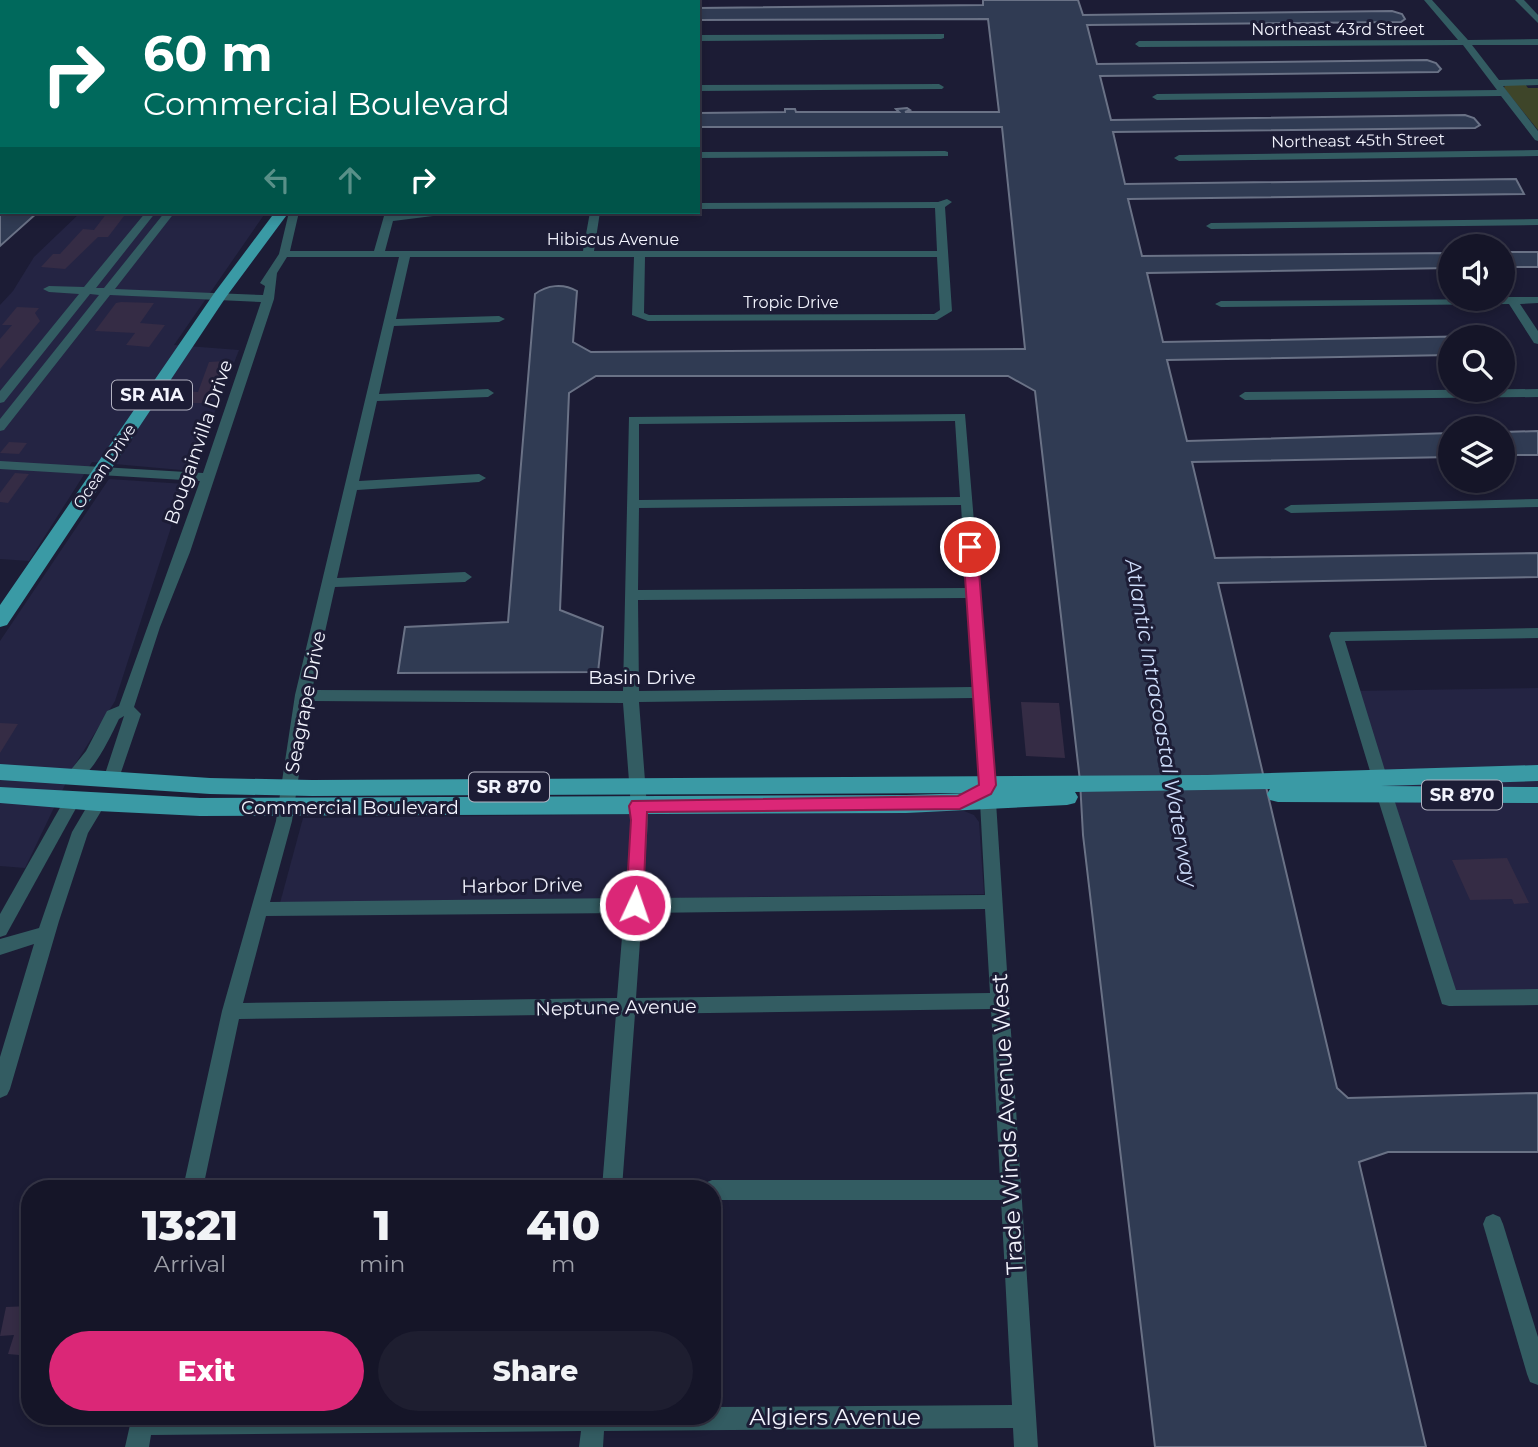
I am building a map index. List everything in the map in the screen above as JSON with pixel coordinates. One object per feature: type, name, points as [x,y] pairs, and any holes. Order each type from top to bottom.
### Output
[{"type":"main road","name":"Ocean Drive","points":[[0,620],[220,295],[281,214]]},
{"type":"main road","name":"Commercial Boulevard","points":[[0,772],[210,786],[287,797]]},
{"type":"main road","name":"SR 870","points":[[1382,787],[1388,789],[1421,774],[1538,773]]},
{"type":"main road","points":[[72,801],[89,788],[111,780]]},
{"type":"main road","name":"SR 870","points":[[1382,787],[1538,794]]},
{"type":"main road","name":"Commercial Boulevard","points":[[0,795],[98,803],[287,797],[988,793],[1382,787]]},
{"type":"main road","name":"Commercial Boulevard","points":[[637,796],[960,803],[988,793]]},
{"type":"street","points":[[1428,0],[1465,42],[1538,138]]},
{"type":"street","points":[[1519,0],[1538,20]]},
{"type":"street","points":[[700,38],[941,36]]},
{"type":"street","name":"Northeast 43rd Street","points":[[1139,44],[1538,42]]},
{"type":"street","points":[[1496,83],[1538,82]]},
{"type":"street","points":[[700,88],[939,87]]},
{"type":"street","points":[[1157,97],[1503,93]]},
{"type":"street","name":"Northeast 45th Street","points":[[1179,158],[1538,153]]},
{"type":"street","points":[[700,155],[945,154]]},
{"type":"street","points":[[700,206],[944,203],[941,254]]},
{"type":"street","points":[[0,399],[149,214]]},
{"type":"street","points":[[0,427],[168,214]]},
{"type":"street","name":"Bougainvilla Drive","points":[[202,477],[264,299],[284,254],[294,214]]},
{"type":"street","points":[[378,255],[388,218],[423,214]]},
{"type":"street","points":[[588,254],[595,214]]},
{"type":"street","points":[[1211,226],[1538,222]]},
{"type":"street","name":"Hibiscus Avenue","points":[[284,254],[941,254]]},
{"type":"street","name":"Tropic Drive","points":[[640,255],[638,315],[662,318],[937,317],[946,311],[941,254]]},
{"type":"street","name":"Seagrape Drive","points":[[195,1180],[231,1011],[260,909],[287,797],[303,695],[405,256]]},
{"type":"street","points":[[49,289],[264,299]]},
{"type":"street","points":[[238,297],[254,313]]},
{"type":"street","name":"Bougainvilla Drive","points":[[72,777],[92,755],[113,715],[126,709],[156,620],[183,552],[202,477],[254,313],[264,299]]},
{"type":"street","points":[[1515,300],[1538,300]]},
{"type":"street","points":[[1222,304],[1438,301]]},
{"type":"street","points":[[1515,305],[1538,340]]},
{"type":"street","points":[[389,323],[499,319]]},
{"type":"street","points":[[372,398],[488,393]]},
{"type":"street","points":[[1245,396],[1538,393]]},
{"type":"street","name":"Trade Winds Avenue West","points":[[634,420],[961,417],[988,793],[1026,1447]]},
{"type":"street","points":[[613,1180],[640,820],[631,697],[634,420]]},
{"type":"street","points":[[0,465],[202,477]]},
{"type":"street","points":[[352,485],[479,478]]},
{"type":"street","points":[[633,504],[967,501]]},
{"type":"street","points":[[1291,509],[1538,503]]},
{"type":"street","points":[[329,583],[465,577]]},
{"type":"street","points":[[632,595],[973,593]]},
{"type":"street","points":[[1538,633],[1336,636],[1449,998],[1538,997]]},
{"type":"street","name":"Basin Drive","points":[[303,695],[631,697],[980,692]]},
{"type":"street","points":[[111,780],[132,714],[126,709]]},
{"type":"street","points":[[0,930],[72,801]]},
{"type":"street","points":[[0,1089],[77,840],[98,803]]},
{"type":"street","points":[[47,843],[77,840]]},
{"type":"street","name":"Harbor Drive","points":[[260,909],[994,902]]},
{"type":"street","points":[[0,947],[48,927]]},
{"type":"street","name":"Neptune Avenue","points":[[231,1011],[1000,1001]]},
{"type":"street","points":[[721,1190],[1012,1190]]},
{"type":"street","points":[[1493,1224],[1538,1374]]},
{"type":"street","name":"Algiers Avenue","points":[[721,1417],[1024,1416]]},
{"type":"street","points":[[137,1447],[141,1425]]},
{"type":"street","points":[[591,1447],[592,1425]]},
{"type":"shaded area","points":[[79,214],[265,214],[174,345],[239,350],[192,471],[92,462],[29,561],[0,559],[0,305],[13,291],[34,257]]},
{"type":"shaded area","points":[[109,479],[185,484],[115,701],[74,766],[25,868],[0,866],[0,641]]},
{"type":"shaded area","points":[[1538,688],[1538,994],[1447,992],[1351,691]]},
{"type":"shaded area","points":[[964,811],[974,815],[979,822],[984,894],[280,903],[303,818]]},
{"type":"green space","points":[[1525,84],[1528,88],[1538,88],[1538,130],[1504,88],[1505,85]]},
{"type":"water","name":"Atlantic Intracoastal Waterway","points":[[983,0],[1078,0],[1083,15],[1392,11],[1402,14],[1405,19],[1401,22],[1087,25],[1097,64],[1427,60],[1436,63],[1441,69],[1438,72],[1100,76],[1111,120],[1465,115],[1474,118],[1480,125],[1475,128],[1113,132],[1125,184],[1516,179],[1524,194],[1128,199],[1142,256],[1438,253],[1438,268],[1147,273],[1163,342],[1438,337],[1438,355],[1167,360],[1187,441],[1438,433],[1438,457],[1192,462],[1215,558],[1538,553],[1538,577],[1218,583],[1337,1088],[1348,1098],[1538,1093],[1538,1152],[1388,1152],[1359,1162],[1426,1447],[1155,1447],[1083,835],[1080,781],[1035,391],[1008,376],[596,376],[569,393],[560,610],[603,627],[598,672],[398,673],[405,627],[508,622],[535,294],[540,291],[561,286],[577,291],[573,342],[591,352],[1025,349],[1002,127],[700,127],[700,113],[785,112],[785,109],[795,109],[796,112],[899,112],[896,109],[907,108],[910,110],[905,112],[999,112],[988,19],[700,20],[700,8],[983,5]]},
{"type":"water","points":[[0,214],[36,214],[0,246]]},
{"type":"water","points":[[1515,252],[1538,252],[1538,267],[1515,267]]},
{"type":"water","points":[[1538,431],[1538,455],[1515,455],[1515,432]]},
{"type":"building","points":[[106,214],[125,214],[108,237],[98,237],[65,269],[41,267],[53,254],[60,254],[83,229],[94,230]]},
{"type":"building","points":[[116,303],[154,303],[140,323],[165,325],[149,347],[126,345],[135,333],[95,331]]},
{"type":"building","points":[[17,307],[39,308],[35,313],[40,321],[0,369],[0,339],[12,325],[2,325]]},
{"type":"building","points":[[225,361],[210,403],[174,403],[182,391],[198,392],[209,362]]},
{"type":"building","points":[[9,442],[27,443],[19,454],[0,453]]},
{"type":"building","points":[[15,473],[29,474],[8,503],[0,502],[0,493]]},
{"type":"building","points":[[1021,702],[1059,703],[1065,758],[1026,756]]},
{"type":"building","points":[[0,723],[18,724],[0,753]]},
{"type":"building","points":[[1507,858],[1529,903],[1514,904],[1512,899],[1470,900],[1452,860]]},
{"type":"building","points":[[21,1306],[21,1355],[8,1354],[14,1335],[0,1336],[6,1307]]},
{"type":"route","points":[[635,905],[640,820],[638,806],[960,803],[985,789],[988,785],[970,547]]}]
